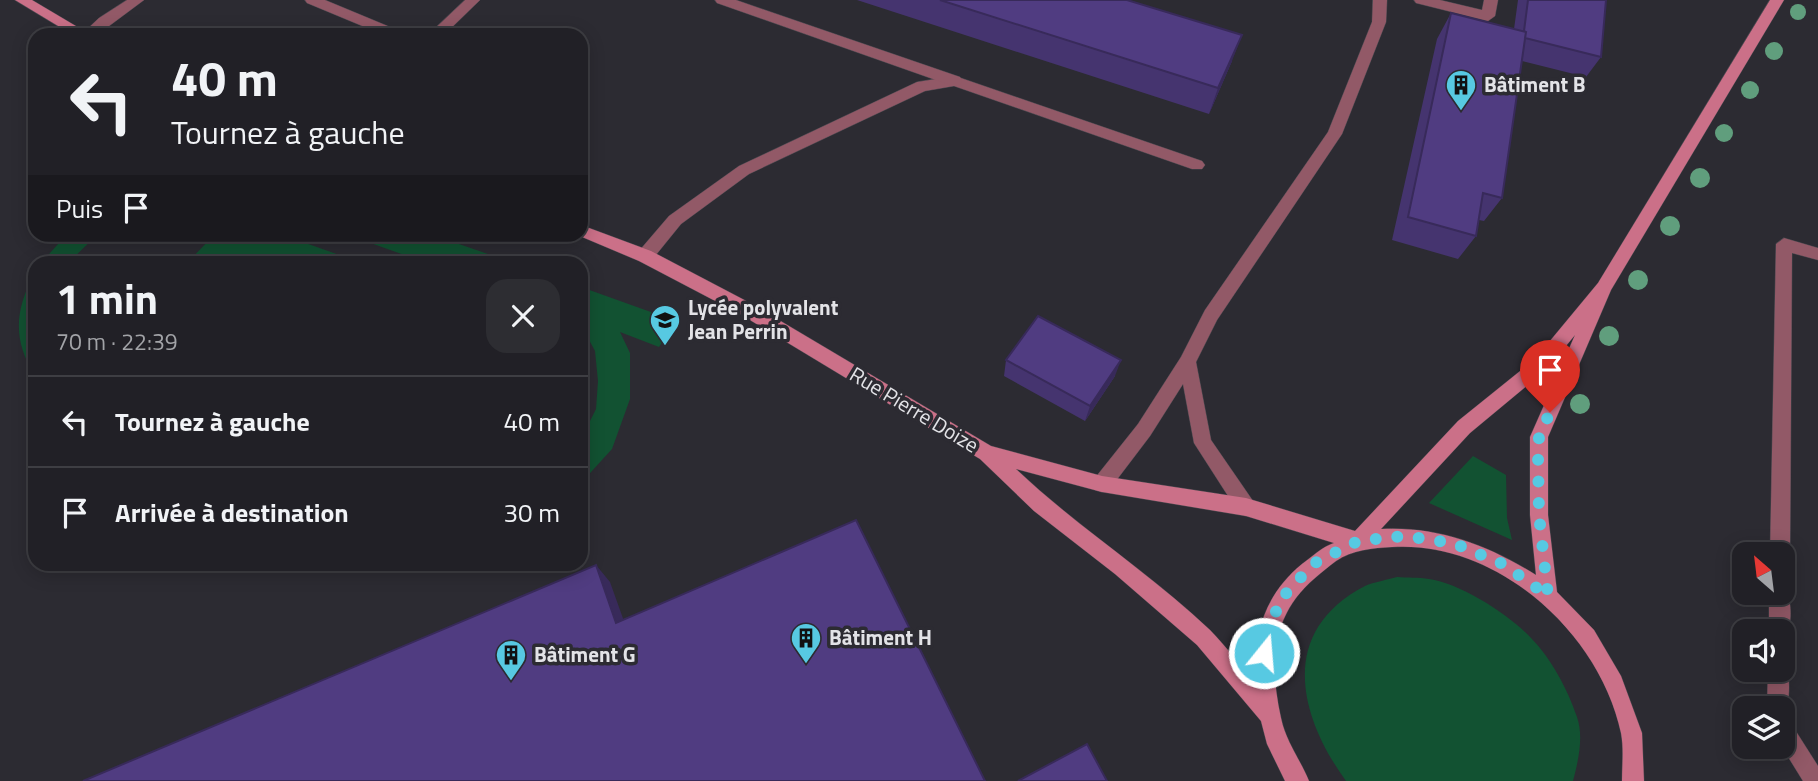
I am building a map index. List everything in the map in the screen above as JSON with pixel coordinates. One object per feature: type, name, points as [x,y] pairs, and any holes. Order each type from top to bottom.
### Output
[{"type":"street","points":[[22,0],[73,28]]},
{"type":"street","points":[[96,28],[137,0]]},
{"type":"street","points":[[312,0],[380,28]]},
{"type":"street","points":[[443,28],[473,0]]},
{"type":"street","points":[[722,0],[1197,165]]},
{"type":"street","points":[[1102,484],[1144,430],[1187,362],[1211,315],[1335,135],[1379,22],[1380,0]]},
{"type":"street","points":[[1421,0],[1488,16],[1491,0]]},
{"type":"street","points":[[1548,596],[1539,515],[1539,437],[1604,288],[1777,0]]},
{"type":"street","points":[[645,256],[675,220],[744,170],[922,86],[955,81]]},
{"type":"street","name":"Rue Pierre Doize","points":[[588,234],[645,256],[746,309],[986,453],[1041,505],[1122,567],[1204,638],[1267,713]]},
{"type":"street","points":[[1780,542],[1784,244],[1818,254]]},
{"type":"street","points":[[1291,776],[1267,713],[1264,653],[1279,601],[1313,564],[1358,541],[1464,427],[1541,364],[1604,288]]},
{"type":"street","points":[[1187,362],[1203,443],[1246,507]]},
{"type":"street","name":"Rue Pierre Doize","points":[[986,453],[1102,484],[1246,507],[1358,541]]},
{"type":"street","points":[[1358,541],[1404,536],[1453,543],[1503,564],[1548,596],[1586,636],[1614,684],[1631,735],[1633,781]]},
{"type":"street","points":[[1795,748],[1815,781]]},
{"type":"green space","points":[[60,242],[90,242],[75,256],[47,256]]},
{"type":"green space","points":[[207,242],[303,242],[342,256],[194,256]]},
{"type":"green space","points":[[368,242],[453,242],[494,256],[407,256]]},
{"type":"green space","points":[[28,286],[28,362],[20,337],[23,299]]},
{"type":"green space","points":[[588,290],[676,321],[659,347],[620,332],[630,353],[630,399],[612,449],[588,475],[588,425],[596,409],[598,381],[595,351],[588,338]]},
{"type":"green space","points":[[1473,456],[1506,475],[1507,518],[1512,540],[1429,503]]},
{"type":"green space","points":[[1397,577],[1425,578],[1469,593],[1511,620],[1538,646],[1564,685],[1579,725],[1580,749],[1573,781],[1346,781],[1329,756],[1316,729],[1308,702],[1305,676],[1308,650],[1319,626],[1337,605],[1365,586]]},
{"type":"building","points":[[940,0],[1127,0],[1242,35],[1218,88]]},
{"type":"building","points":[[1528,0],[1606,0],[1601,57],[1525,38]]},
{"type":"building","name":"Bâtiment B","points":[[1451,13],[1526,32],[1502,198],[1483,193],[1476,236],[1408,217]]},
{"type":"building","points":[[1038,316],[1121,360],[1090,406],[1006,360]]},
{"type":"building","points":[[856,520],[985,781],[83,781],[582,571],[588,571],[588,568],[596,565],[616,623]]},
{"type":"building","points":[[1087,744],[1107,781],[1018,781]]},
{"type":"place","name":"Bâtiment B","points":[[1461,112]]},
{"type":"place","name":"Lycée polyvalent Jean Perrin","points":[[665,347]]},
{"type":"place","name":"Bâtiment H","points":[[806,665]]},
{"type":"place","name":"Bâtiment G","points":[[511,682]]},
{"type":"route","points":[[1264,653],[1279,601],[1313,564],[1358,541],[1404,536],[1453,543],[1503,564],[1548,596],[1539,515],[1538,455],[1539,437],[1550,412]]}]
